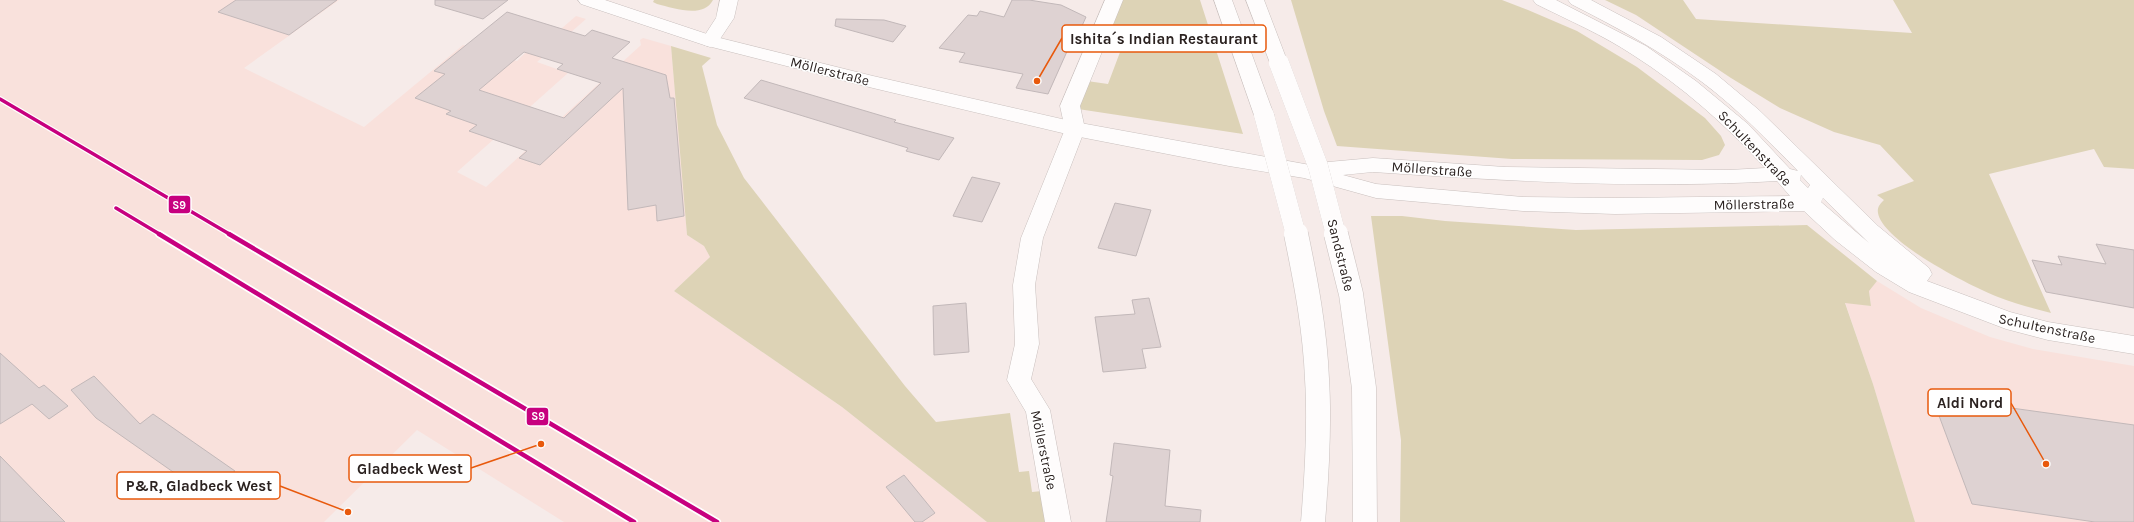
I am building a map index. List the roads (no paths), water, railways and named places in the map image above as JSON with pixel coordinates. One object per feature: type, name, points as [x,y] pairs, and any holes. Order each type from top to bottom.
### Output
[{"type":"street","name":"Möllerstraße","points":[[587,0],[710,41],[873,82],[1076,129],[1229,159],[1304,171],[1376,191],[1523,204],[1615,206],[1809,203],[1822,185],[1782,174],[1729,177],[1505,174],[1373,165],[1304,171]]},
{"type":"street","points":[[710,41],[725,18],[729,0]]},
{"type":"street","points":[[1076,129],[1070,106],[1114,0]]},
{"type":"street","points":[[1223,0],[1264,115],[1285,186],[1303,260],[1316,359],[1318,450],[1313,522]]},
{"type":"street","name":"Sandstraße","points":[[1255,0],[1318,166],[1351,294],[1364,388],[1365,522]]},
{"type":"street","name":"Schultenstraße","points":[[1542,0],[1639,50],[1689,85],[1741,129],[1809,203],[1843,234],[1884,266],[1917,286],[1962,302],[1991,316],[2048,331],[2134,345]]},
{"type":"street","name":"Schultenstraße","points":[[1577,0],[1623,22],[1674,54],[1726,91],[1822,185],[1900,258],[1962,302]]},
{"type":"street","name":"Möllerstraße","points":[[1058,522],[1038,410],[1019,380],[1027,344],[1024,285],[1032,238],[1076,129]]},
{"type":"place","name":"Ishita´s Indian Restaurant","points":[[1037,81]]},
{"type":"place","name":"Gladbeck West","points":[[541,444]]},
{"type":"place","name":"Aldi Nord","points":[[2046,464]]},
{"type":"place","name":"P&R, Gladbeck West","points":[[348,512]]}]
